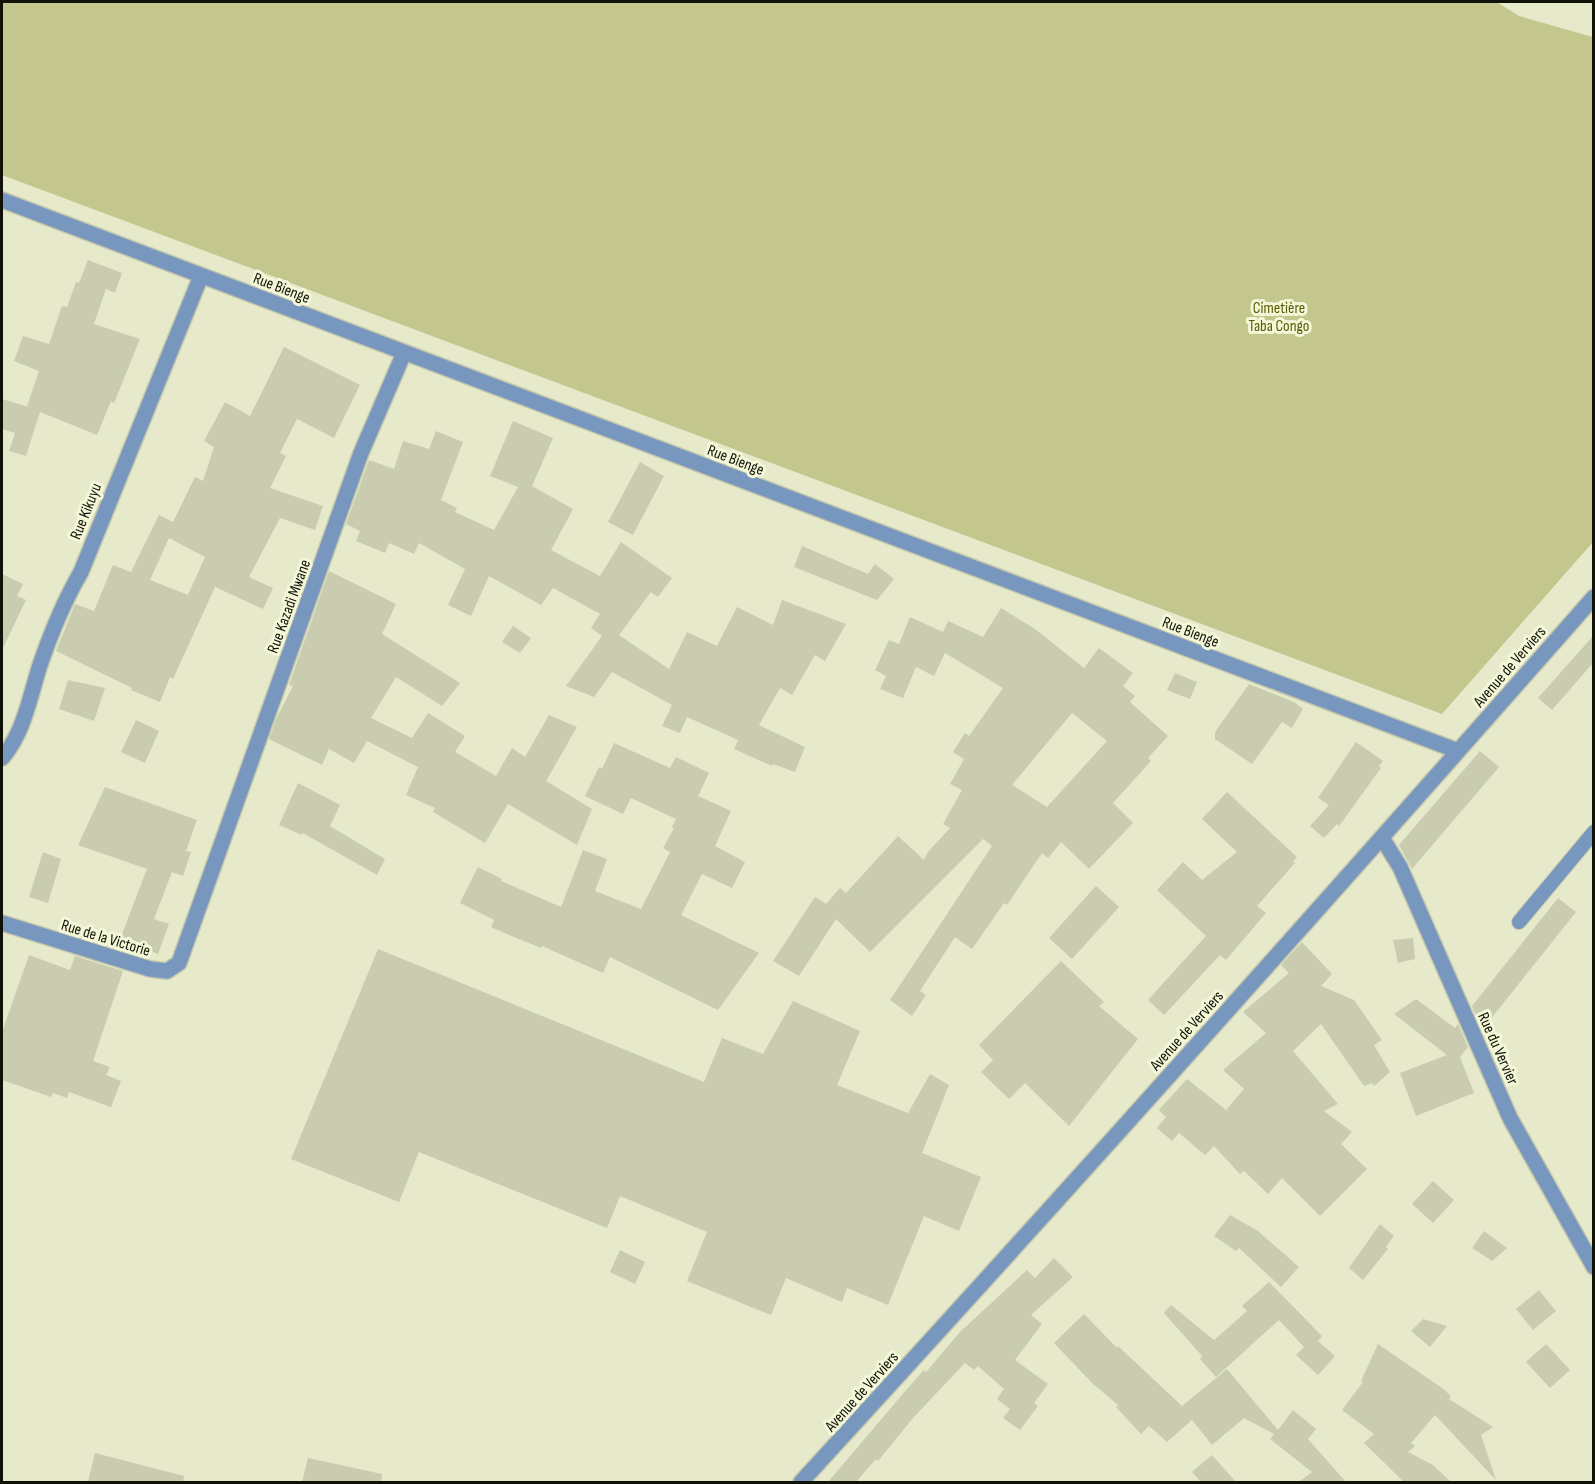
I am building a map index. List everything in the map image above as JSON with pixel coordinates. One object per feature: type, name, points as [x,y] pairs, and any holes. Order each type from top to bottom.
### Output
[{"type":"street","name":"Rue Bienge","points":[[2,200],[1458,751]]},
{"type":"street","name":"Rue Kikuyu","points":[[2,758],[15,741],[64,602],[81,572],[201,276]]},
{"type":"street","name":"Rue Kazadi Mwane","points":[[211,874],[362,453],[404,353]]},
{"type":"street","name":"Avenue de Verviers","points":[[801,1482],[1033,1228],[1382,838],[1593,597]]},
{"type":"street","name":"Rue du Vervier","points":[[1382,838],[1400,867],[1510,1118],[1593,1267]]},
{"type":"street","name":"Rue de la Victorie","points":[[2,923],[83,950],[150,969],[167,971],[179,963],[211,874]]},
{"type":"lane","points":[[1519,922],[1593,832]]},
{"type":"green space","name":"Cimetière Taba Congo","points":[[2,2],[1497,2],[1519,16],[1593,37],[1593,542],[1442,714],[2,175]]},
{"type":"building","points":[[88,260],[122,273],[115,293],[106,289],[94,324],[140,339],[114,403],[111,401],[97,435],[40,412],[26,456],[9,451],[15,433],[2,429],[2,399],[32,408],[27,406],[39,371],[14,361],[23,336],[49,344],[62,306],[67,307],[76,282],[79,283]]},
{"type":"building","points":[[284,347],[360,385],[334,438],[297,419],[280,453],[286,456],[270,488],[323,506],[315,530],[280,518],[249,577],[273,588],[263,609],[215,587],[173,679],[170,677],[160,702],[131,690],[132,688],[56,651],[75,604],[94,611],[113,565],[131,572],[159,515],[173,522],[195,477],[203,481],[214,447],[204,441],[225,402],[250,416]],"holes":[[[169,538],[205,557],[188,595],[150,580]]]},
{"type":"building","points":[[513,421],[553,438],[532,486],[573,509],[551,550],[600,576],[621,542],[672,578],[658,597],[651,592],[619,635],[669,669],[687,632],[717,646],[737,607],[773,625],[782,600],[846,624],[825,661],[815,655],[792,695],[780,688],[759,725],[805,747],[795,772],[773,764],[772,766],[734,749],[738,740],[687,717],[680,733],[662,726],[672,705],[612,672],[594,697],[566,686],[602,636],[591,628],[600,614],[553,588],[541,605],[489,576],[471,616],[448,605],[465,569],[419,543],[414,554],[389,543],[385,553],[356,541],[360,531],[346,524],[369,460],[394,469],[403,441],[429,449],[436,431],[463,442],[441,500],[457,508],[455,512],[494,530],[518,487],[490,476]]},
{"type":"building","points":[[640,462],[664,476],[633,535],[608,522]]},
{"type":"building","points":[[802,546],[868,574],[875,564],[894,579],[877,600],[794,567]]},
{"type":"building","points":[[329,571],[396,604],[382,634],[460,683],[442,706],[396,677],[371,718],[412,738],[428,713],[465,736],[455,752],[496,776],[512,748],[525,757],[549,715],[577,727],[546,781],[592,809],[577,845],[508,804],[485,843],[433,812],[435,808],[406,795],[418,767],[367,741],[354,763],[329,749],[322,765],[269,739],[293,686],[289,685]]},
{"type":"building","points":[[2,574],[23,584],[17,596],[26,600],[2,650]]},
{"type":"building","points":[[1001,608],[1035,629],[1084,668],[1099,648],[1133,673],[1123,686],[1135,696],[1130,702],[1168,736],[1148,758],[1151,761],[1113,803],[1133,823],[1089,869],[1061,842],[1048,858],[1042,853],[1007,905],[1004,903],[972,949],[955,937],[920,991],[926,995],[912,1016],[890,1000],[992,846],[983,839],[870,952],[836,919],[799,976],[773,961],[815,897],[826,904],[840,888],[846,893],[898,836],[924,860],[928,852],[950,828],[943,824],[962,790],[950,784],[964,759],[953,752],[965,733],[969,736],[1003,688],[945,653],[934,676],[916,667],[903,698],[880,689],[886,676],[875,670],[889,640],[899,644],[910,617],[943,632],[948,621],[983,637]],"holes":[[[1072,713],[1107,741],[1047,807],[1012,785]]]},
{"type":"building","points":[[513,626],[531,638],[520,653],[502,642]]},
{"type":"building","points":[[1593,636],[1593,663],[1552,710],[1538,698]]},
{"type":"building","points":[[1175,673],[1197,682],[1190,699],[1167,690]]},
{"type":"building","points":[[68,680],[105,688],[94,721],[59,709]]},
{"type":"building","points":[[1249,684],[1294,702],[1303,709],[1292,728],[1282,722],[1252,764],[1215,739],[1215,732]]},
{"type":"building","points":[[136,720],[159,731],[145,763],[121,752]]},
{"type":"building","points":[[1356,742],[1383,761],[1379,766],[1381,768],[1339,826],[1337,824],[1324,838],[1310,826],[1329,805],[1318,798]]},
{"type":"building","points":[[614,743],[670,768],[676,757],[709,773],[698,796],[731,811],[715,846],[745,862],[732,888],[702,874],[681,915],[759,953],[718,1010],[610,957],[603,973],[542,946],[541,948],[514,937],[491,927],[494,920],[460,903],[478,867],[502,879],[501,881],[561,907],[583,850],[607,859],[595,891],[641,909],[670,852],[663,848],[674,828],[672,827],[676,819],[631,798],[623,814],[585,796],[599,767],[602,769]]},
{"type":"building","points":[[1480,751],[1499,767],[1412,869],[1399,845]]},
{"type":"building","points":[[298,783],[340,805],[330,826],[385,859],[377,875],[303,833],[302,835],[279,825]]},
{"type":"building","points":[[105,787],[197,820],[186,851],[191,852],[183,876],[172,872],[154,919],[169,924],[158,954],[120,939],[147,869],[78,845]]},
{"type":"building","points":[[1227,792],[1297,857],[1293,861],[1295,863],[1257,906],[1266,913],[1226,960],[1220,955],[1164,1015],[1148,1000],[1206,936],[1157,890],[1183,862],[1202,880],[1237,852],[1202,819]]},
{"type":"building","points":[[43,852],[61,859],[48,903],[29,897]]},
{"type":"building","points":[[1096,886],[1119,907],[1072,959],[1049,938]]},
{"type":"building","points":[[1558,898],[1576,912],[1482,1030],[1472,1006]]},
{"type":"building","points":[[1413,938],[1415,959],[1398,963],[1393,940]]},
{"type":"building","points":[[1302,942],[1332,974],[1321,986],[1354,1000],[1382,1040],[1374,1045],[1390,1072],[1374,1086],[1372,1083],[1364,1086],[1321,1024],[1293,1051],[1338,1104],[1324,1111],[1352,1132],[1341,1144],[1367,1169],[1320,1216],[1282,1178],[1268,1194],[1244,1171],[1240,1174],[1214,1146],[1205,1155],[1179,1133],[1172,1141],[1157,1128],[1166,1117],[1159,1110],[1187,1079],[1226,1110],[1244,1089],[1223,1070],[1266,1033],[1243,1012],[1289,973],[1281,965]]},
{"type":"building","points":[[378,949],[704,1082],[722,1038],[763,1054],[793,1001],[860,1031],[837,1085],[908,1113],[930,1074],[949,1085],[922,1153],[981,1177],[959,1231],[924,1216],[888,1305],[847,1288],[842,1302],[786,1278],[771,1315],[687,1281],[707,1232],[620,1196],[607,1228],[419,1152],[399,1202],[291,1159]]},
{"type":"building","points":[[29,955],[70,970],[75,956],[123,971],[93,1061],[110,1067],[106,1075],[121,1081],[111,1107],[69,1092],[67,1098],[53,1093],[51,1097],[2,1080],[2,1032]]},
{"type":"building","points":[[1061,961],[1104,1002],[1099,1006],[1138,1039],[1069,1126],[1025,1083],[1009,1099],[981,1072],[993,1060],[979,1045]]},
{"type":"building","points":[[1416,999],[1455,1028],[1458,1024],[1468,1047],[1460,1057],[1474,1093],[1416,1116],[1400,1073],[1447,1055],[1394,1014]]},
{"type":"building","points":[[1433,1181],[1454,1200],[1433,1223],[1412,1204]]},
{"type":"building","points":[[1230,1215],[1258,1231],[1299,1267],[1281,1287],[1239,1248],[1236,1251],[1214,1236]]},
{"type":"building","points":[[1380,1224],[1394,1236],[1386,1247],[1388,1249],[1363,1280],[1349,1268]]},
{"type":"building","points":[[1484,1231],[1507,1248],[1492,1261],[1472,1248]]},
{"type":"building","points":[[620,1250],[645,1262],[635,1284],[610,1272]]},
{"type":"building","points":[[1054,1258],[1073,1277],[1031,1315],[1042,1324],[1015,1360],[1048,1384],[1034,1403],[1038,1406],[1020,1430],[1003,1418],[1010,1409],[997,1399],[1004,1389],[978,1366],[974,1370],[965,1363],[913,1418],[878,1461],[876,1459],[856,1482],[828,1482],[907,1389],[924,1370],[926,1372],[960,1332],[1027,1270],[1035,1278]]},
{"type":"building","points":[[1269,1282],[1322,1336],[1318,1341],[1335,1356],[1318,1375],[1296,1355],[1304,1347],[1279,1320],[1216,1377],[1200,1359],[1202,1356],[1164,1313],[1171,1305],[1214,1340],[1247,1311],[1242,1306]]},
{"type":"building","points":[[1539,1290],[1556,1311],[1533,1330],[1516,1309]]},
{"type":"building","points":[[1084,1314],[1117,1348],[1118,1346],[1182,1406],[1227,1369],[1278,1430],[1293,1410],[1316,1429],[1308,1439],[1346,1482],[1299,1482],[1312,1472],[1270,1439],[1274,1434],[1244,1418],[1212,1445],[1192,1420],[1167,1442],[1149,1426],[1141,1434],[1116,1407],[1118,1405],[1093,1384],[1054,1343]]},
{"type":"building","points":[[1423,1319],[1447,1326],[1430,1347],[1411,1331]]},
{"type":"building","points":[[1378,1344],[1442,1388],[1451,1396],[1449,1399],[1493,1427],[1481,1435],[1496,1480],[1435,1415],[1411,1443],[1415,1446],[1408,1452],[1433,1465],[1451,1482],[1404,1482],[1364,1443],[1374,1434],[1342,1410],[1363,1382],[1361,1381]]},
{"type":"building","points":[[1546,1344],[1570,1370],[1550,1388],[1526,1362]]},
{"type":"building","points":[[95,1453],[184,1476],[183,1482],[88,1482]]},
{"type":"building","points":[[1212,1455],[1236,1482],[1201,1482],[1192,1472]]},
{"type":"building","points":[[308,1458],[382,1474],[381,1482],[302,1482]]}]
